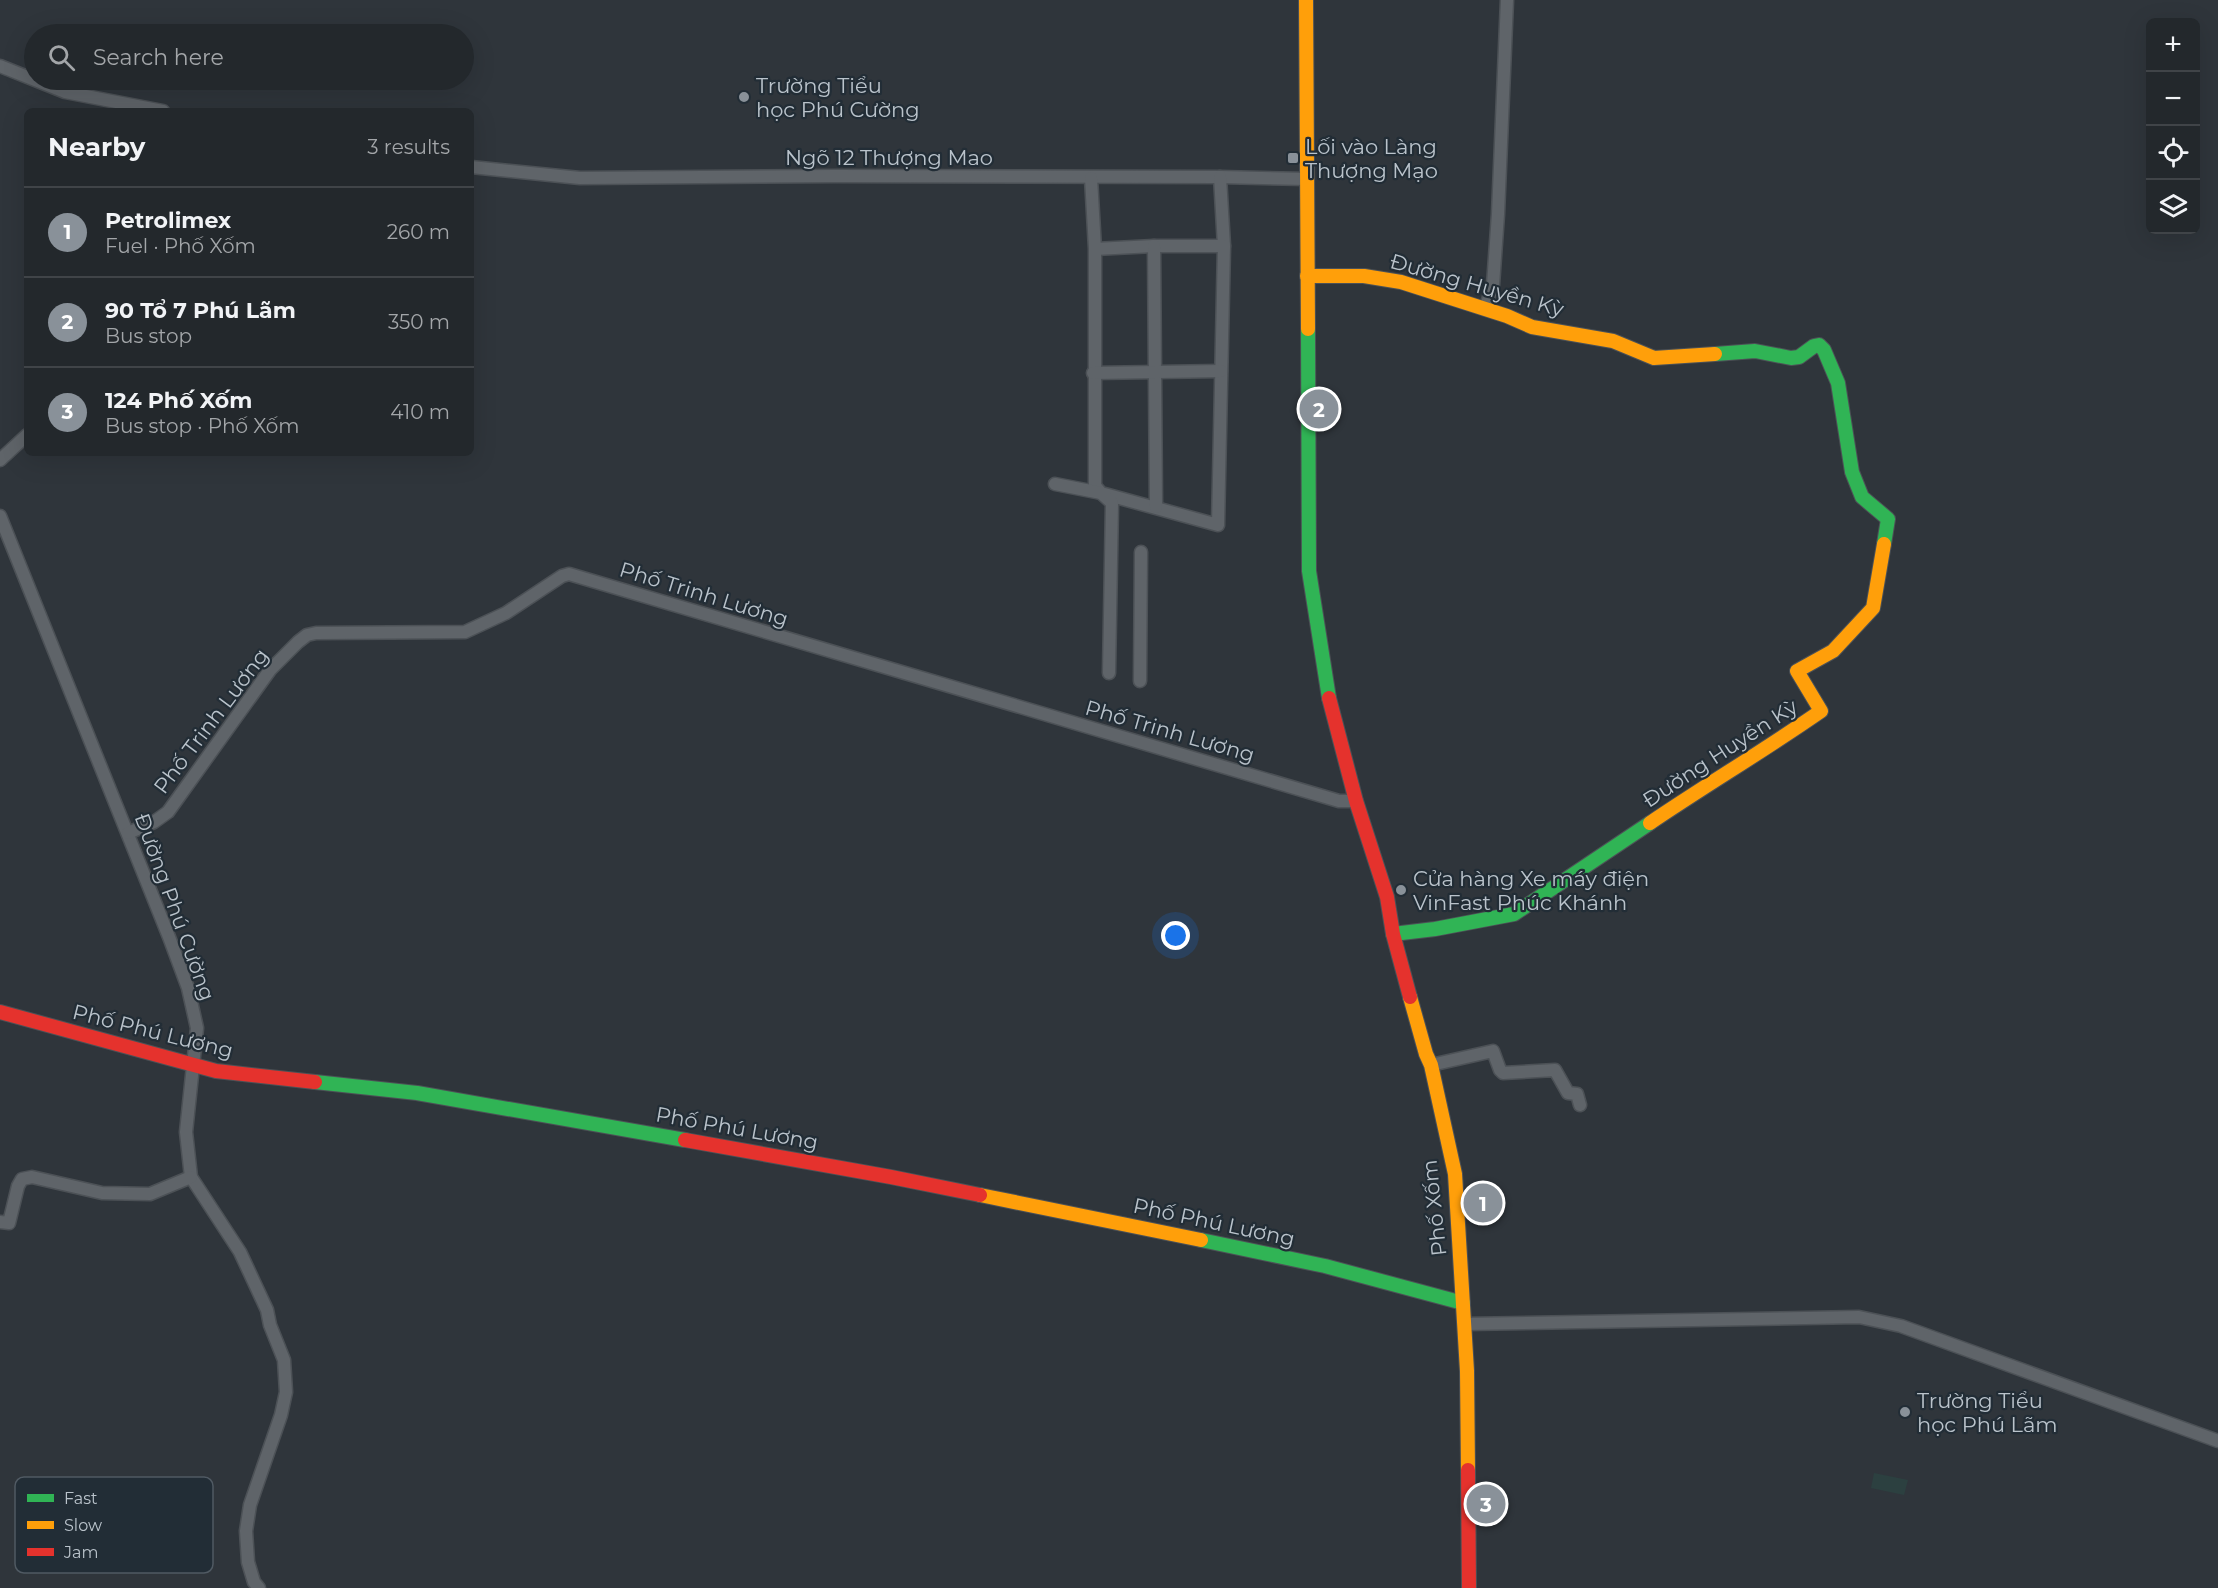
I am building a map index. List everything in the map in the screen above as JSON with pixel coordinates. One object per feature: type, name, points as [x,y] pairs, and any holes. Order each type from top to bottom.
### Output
[{"type":"main road","name":"Phố Xốm","points":[[1306,0],[1309,571],[1325,684],[1356,801],[1387,897],[1393,934],[1431,1065],[1455,1174],[1465,1324],[1469,1588]]},
{"type":"main road","name":"Đường Huyền Kỳ","points":[[1307,276],[1364,276],[1401,282],[1532,327],[1613,341],[1654,358],[1755,351],[1791,358],[1799,357],[1819,345],[1824,350],[1838,383],[1852,472],[1862,496],[1888,519],[1873,608],[1833,651],[1797,671],[1821,711],[1514,914],[1435,929],[1393,934]]},
{"type":"main road","name":"Phố Phú Lương","points":[[0,1012],[216,1071],[417,1092],[891,1177],[1325,1266],[1463,1303]]},
{"type":"street","points":[[1485,309],[1493,285],[1507,0]]},
{"type":"street","points":[[0,66],[24,76]]},
{"type":"street","points":[[60,90],[148,108]]},
{"type":"street","name":"Ngõ 12 Thượng Mao","points":[[474,167],[580,178],[835,176],[1307,179]]},
{"type":"street","points":[[1055,484],[1101,493],[1218,525],[1224,246],[1220,177]]},
{"type":"street","points":[[1091,178],[1095,249],[1095,486],[1112,503],[1109,673]]},
{"type":"street","points":[[1154,246],[1156,507]]},
{"type":"street","points":[[1095,249],[1224,246]]},
{"type":"street","points":[[1094,373],[1221,371]]},
{"type":"street","points":[[0,460],[24,438]]},
{"type":"street","name":"Đường Phú Cường","points":[[0,516],[188,988],[197,1028],[195,1066],[186,1132],[190,1177],[240,1252],[267,1310],[270,1325],[284,1360],[286,1392],[283,1408],[250,1505],[246,1531],[248,1562],[254,1582],[259,1588]]},
{"type":"street","points":[[1140,681],[1141,552]]},
{"type":"street","name":"Phố Trinh Lương","points":[[128,833],[154,822],[168,812],[270,670],[307,635],[328,632],[465,632],[506,613],[562,576],[569,574],[1339,801],[1356,801]]},
{"type":"street","points":[[1431,1065],[1493,1051],[1503,1073],[1555,1070],[1568,1093],[1577,1094],[1580,1105]]},
{"type":"street","points":[[0,1222],[9,1223],[18,1186],[22,1179],[32,1177],[102,1193],[150,1194],[190,1177]]},
{"type":"street","points":[[1465,1324],[1859,1320],[1912,1330],[2218,1441]]},
{"type":"green space","points":[[1874,1473],[1908,1480],[1904,1495],[1871,1488]]},
{"type":"traffic: fast","points":[[1308,329],[1309,571],[1329,698]]},
{"type":"traffic: fast","points":[[1715,354],[1755,351],[1791,358],[1799,357],[1814,346],[1819,345],[1824,350],[1838,383],[1852,472],[1862,497],[1888,519],[1884,544]]},
{"type":"traffic: fast","points":[[1393,934],[1435,929],[1514,914],[1650,823]]},
{"type":"traffic: fast","points":[[315,1082],[417,1093],[685,1140]]},
{"type":"traffic: fast","points":[[1201,1240],[1325,1266],[1463,1303]]},
{"type":"traffic: slow","points":[[1306,0],[1308,329]]},
{"type":"traffic: slow","points":[[1307,276],[1364,276],[1401,282],[1507,316],[1532,327],[1613,341],[1654,358],[1715,354]]},
{"type":"traffic: slow","points":[[1650,823],[1821,711],[1797,671],[1833,651],[1873,608],[1884,544]]},
{"type":"traffic: slow","points":[[1410,997],[1431,1065],[1455,1174],[1467,1371],[1468,1470]]},
{"type":"traffic: slow","points":[[980,1195],[1201,1240]]},
{"type":"traffic: jam","points":[[1329,698],[1356,801],[1387,897],[1393,934],[1410,997]]},
{"type":"traffic: jam","points":[[0,1012],[216,1071],[315,1082]]},
{"type":"traffic: jam","points":[[685,1140],[980,1195]]},
{"type":"traffic: jam","points":[[1468,1470],[1469,1588]]},
{"type":"place","name":"Trường Tiểu học Phú Cường","points":[[744,97]]},
{"type":"place","name":"Lối vào Làng Thượng Mạo","points":[[1293,158]]},
{"type":"place","name":"90 Tổ 7 Phú Lãm","points":[[1319,409]]},
{"type":"place","name":"Cửa hàng Xe máy điện VinFast Phúc Khánh","points":[[1401,890]]},
{"type":"place","name":"Petrolimex","points":[[1483,1203]]},
{"type":"place","name":"Trường Tiểu học Phú Lãm","points":[[1905,1412]]},
{"type":"place","name":"124 Phố Xốm","points":[[1486,1504]]}]
